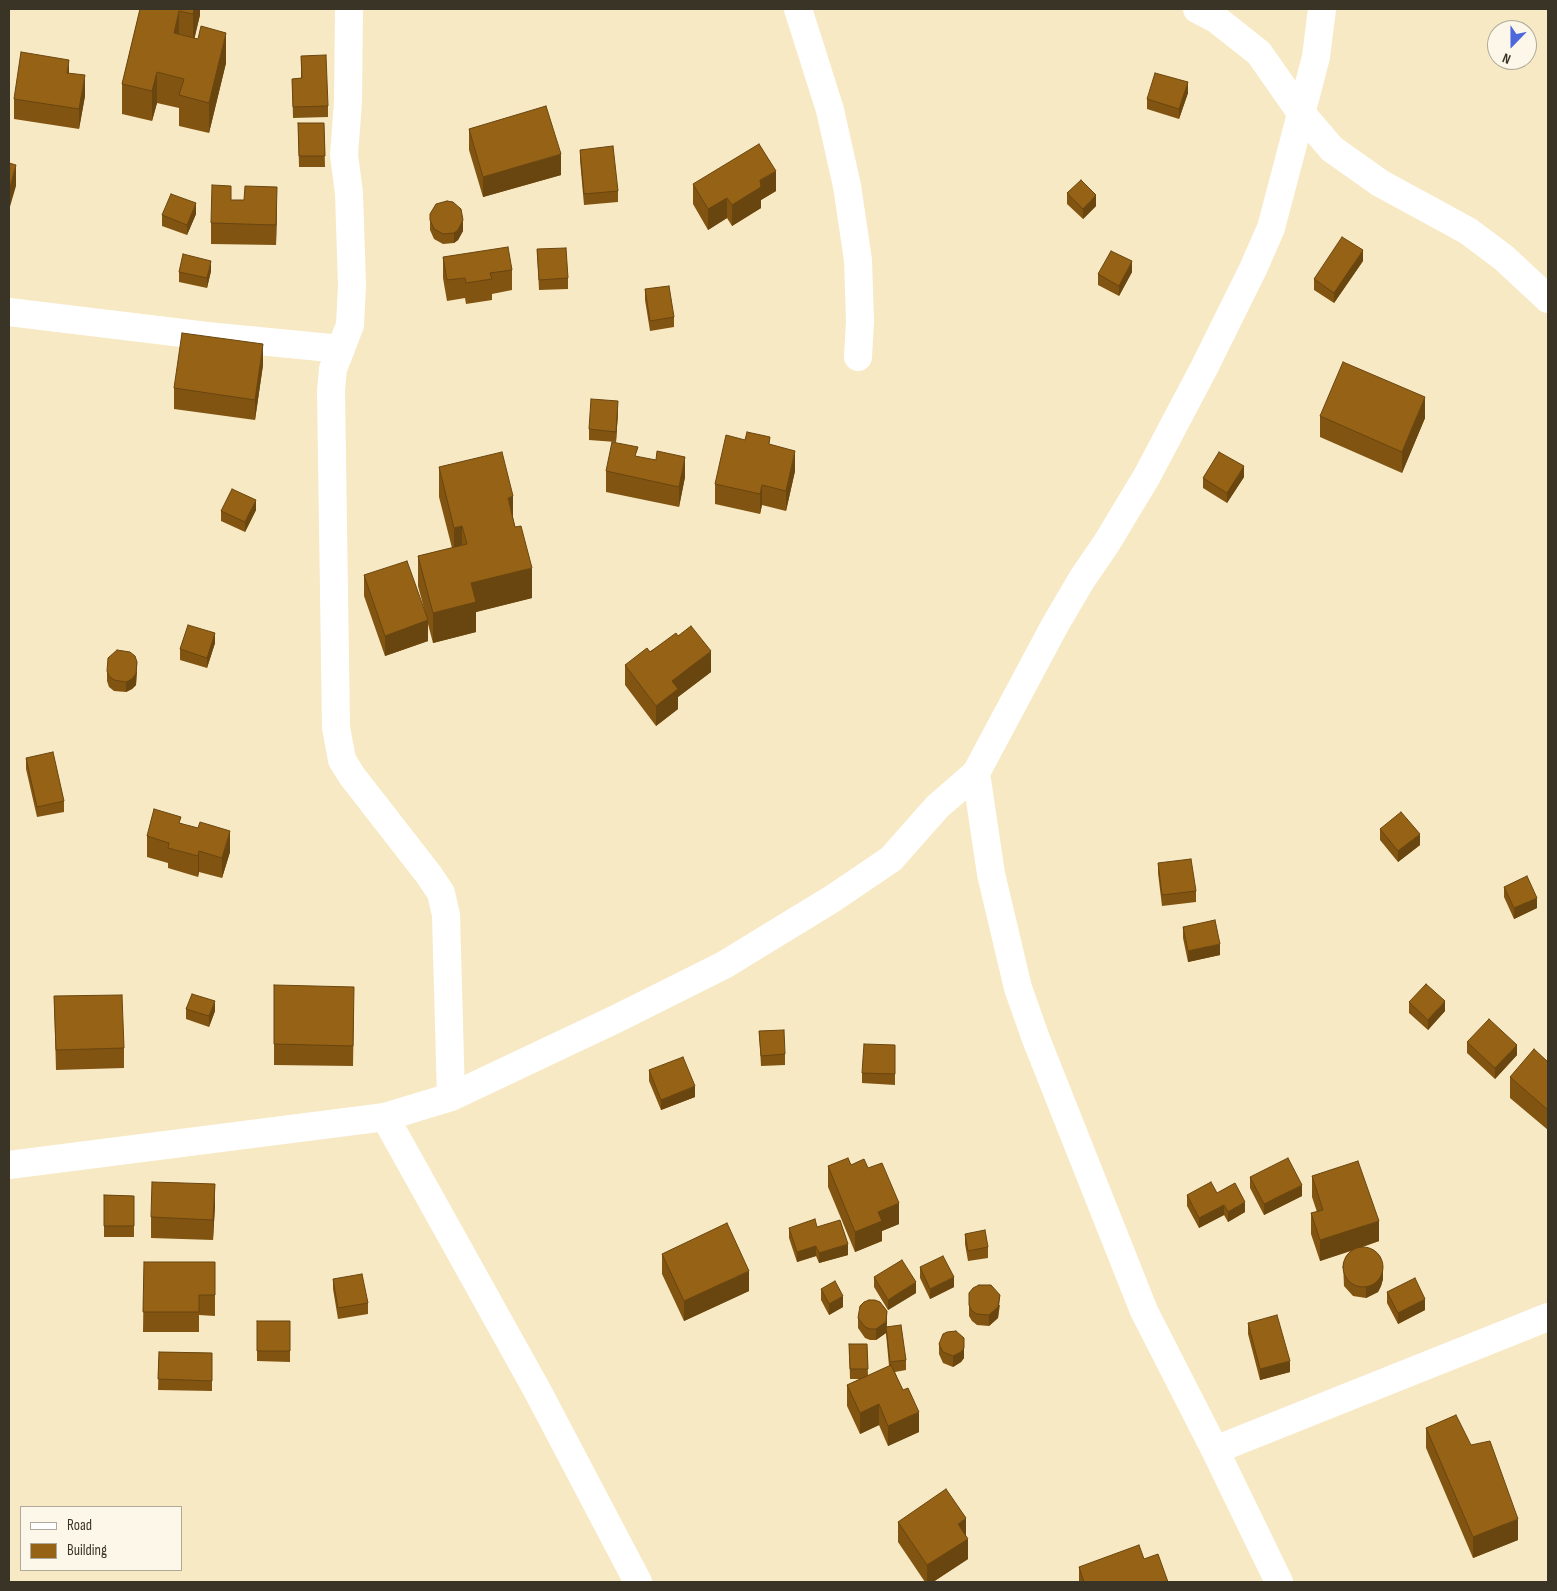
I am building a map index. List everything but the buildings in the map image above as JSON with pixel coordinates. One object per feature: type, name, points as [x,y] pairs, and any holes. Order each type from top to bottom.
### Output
[{"type":"street","points":[[349,9],[348,102],[344,155],[349,193],[352,286],[350,325],[333,369],[331,390],[336,728],[342,760],[352,776],[429,875],[440,893],[446,915],[451,1097]]},
{"type":"street","points":[[798,9],[830,110],[848,186],[858,260],[860,321],[858,357]]},
{"type":"street","points":[[1197,9],[1216,19],[1259,53],[1300,113],[1332,149],[1380,183],[1468,231],[1504,258],[1548,298]]},
{"type":"street","points":[[9,1165],[385,1117],[451,1097],[618,1018],[724,965],[832,899],[890,859],[937,807],[976,773],[1082,578],[1106,544],[1147,476],[1254,269],[1270,228],[1316,57],[1322,9]]},
{"type":"street","points":[[9,312],[207,336],[341,349]]},
{"type":"street","points":[[976,773],[991,874],[1018,988],[1033,1030],[1144,1311],[1215,1450],[1279,1582]]},
{"type":"street","points":[[385,1117],[537,1390],[638,1582]]},
{"type":"street","points":[[1215,1450],[1548,1318]]}]
